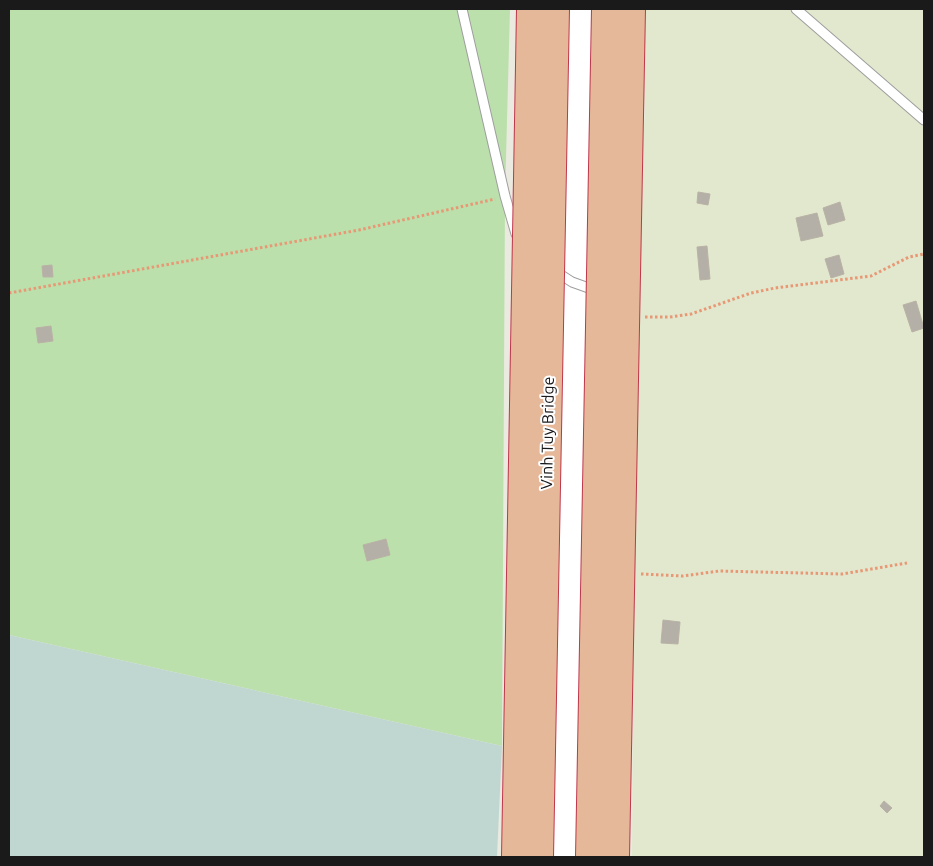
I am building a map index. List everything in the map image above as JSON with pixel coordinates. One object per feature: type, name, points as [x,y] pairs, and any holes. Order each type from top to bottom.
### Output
[{"type":"highway","name":"Vinh Tuy Bridge","points":[[516,857],[531,9]]},
{"type":"highway","name":"Vinh Tuy Bridge","points":[[539,857],[555,9]]},
{"type":"highway","points":[[590,857],[606,9]]},
{"type":"highway","points":[[615,857],[631,9]]},
{"type":"lane","points":[[462,9],[505,196],[520,248],[572,282],[615,299],[630,313]]},
{"type":"lane","points":[[623,857],[636,9]]},
{"type":"lane","points":[[796,9],[924,120]]},
{"type":"path","points":[[9,293],[359,230],[505,196]]},
{"type":"path","points":[[630,313],[648,318],[691,314],[751,293],[775,288],[871,276],[898,265],[910,257],[924,254]]},
{"type":"path","points":[[628,574],[683,576],[719,571],[842,574],[907,563]]},
{"type":"green space","points":[[9,9],[510,9],[505,196],[502,746],[9,635]]},
{"type":"green space","points":[[642,9],[924,9],[924,857],[632,857],[637,223],[645,113],[641,44]]},
{"type":"shaded area","points":[[9,635],[502,746],[497,857],[9,857]]},
{"type":"pier","points":[[528,9],[635,9],[619,857],[512,857]]},
{"type":"building","points":[[698,192],[710,194],[708,205],[697,203]]},
{"type":"building","points":[[840,202],[845,220],[828,225],[823,208]]},
{"type":"building","points":[[817,213],[823,236],[801,241],[796,218]]},
{"type":"building","points":[[707,246],[710,279],[700,280],[697,247]]},
{"type":"building","points":[[839,255],[844,274],[831,278],[825,259]]},
{"type":"building","points":[[52,265],[53,277],[43,277],[42,266]]},
{"type":"building","points":[[916,301],[924,328],[912,332],[903,305]]},
{"type":"building","points":[[51,326],[53,341],[38,343],[36,328]]},
{"type":"building","points":[[386,539],[390,555],[367,561],[363,545]]},
{"type":"building","points":[[663,620],[680,622],[678,644],[661,643]]},
{"type":"building","points":[[884,801],[892,808],[887,813],[880,806]]}]
